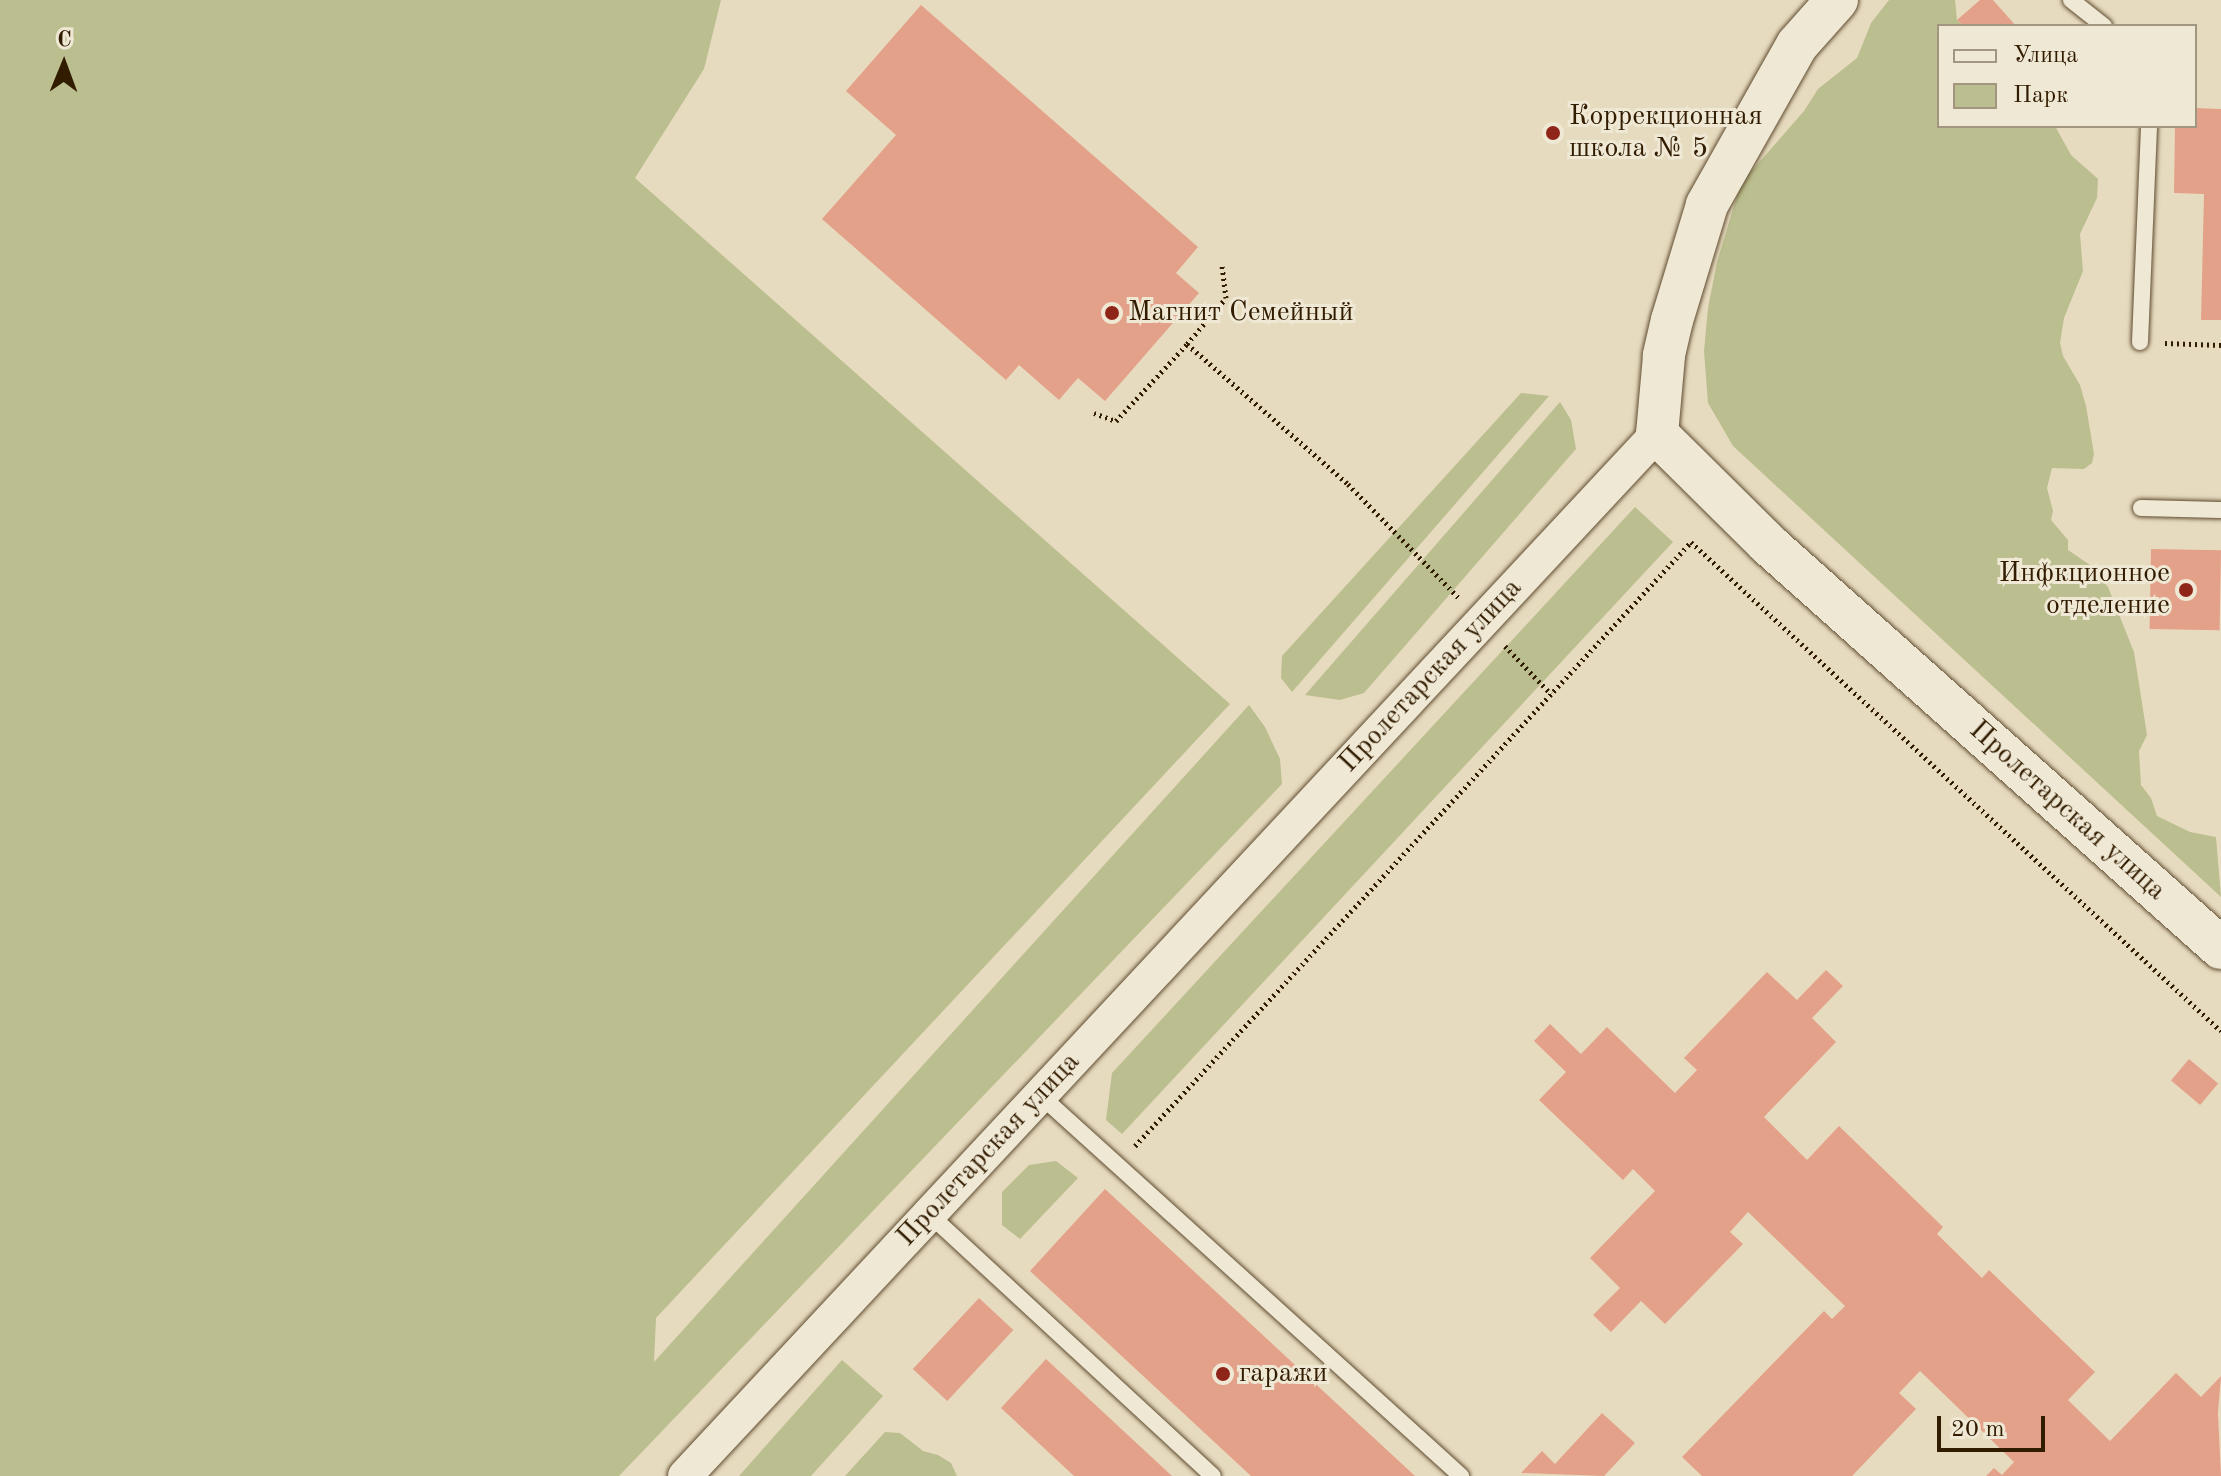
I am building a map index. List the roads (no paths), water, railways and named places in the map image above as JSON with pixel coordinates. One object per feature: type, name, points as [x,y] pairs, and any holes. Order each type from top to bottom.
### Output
[{"type":"street","points":[[1657,434],[1664,356],[1707,205],[1797,45],[1837,0]]},
{"type":"street","name":"Пролетарская улица","points":[[685,1476],[1657,434],[1768,544],[2221,948]]},
{"type":"lane","points":[[2071,0],[2101,24]]},
{"type":"lane","points":[[2140,342],[2149,128]]},
{"type":"lane","points":[[2141,508],[2221,510]]},
{"type":"lane","points":[[1040,1095],[1461,1476]]},
{"type":"lane","points":[[929,1214],[1213,1476]]},
{"type":"place","name":"Коррекционная школа № 5","points":[[1553,133]]},
{"type":"place","name":"Магнит Семейный","points":[[1112,313]]},
{"type":"place","name":"Инфкционное отделение","points":[[2186,590]]},
{"type":"place","name":"гаражи","points":[[1223,1374]]}]
